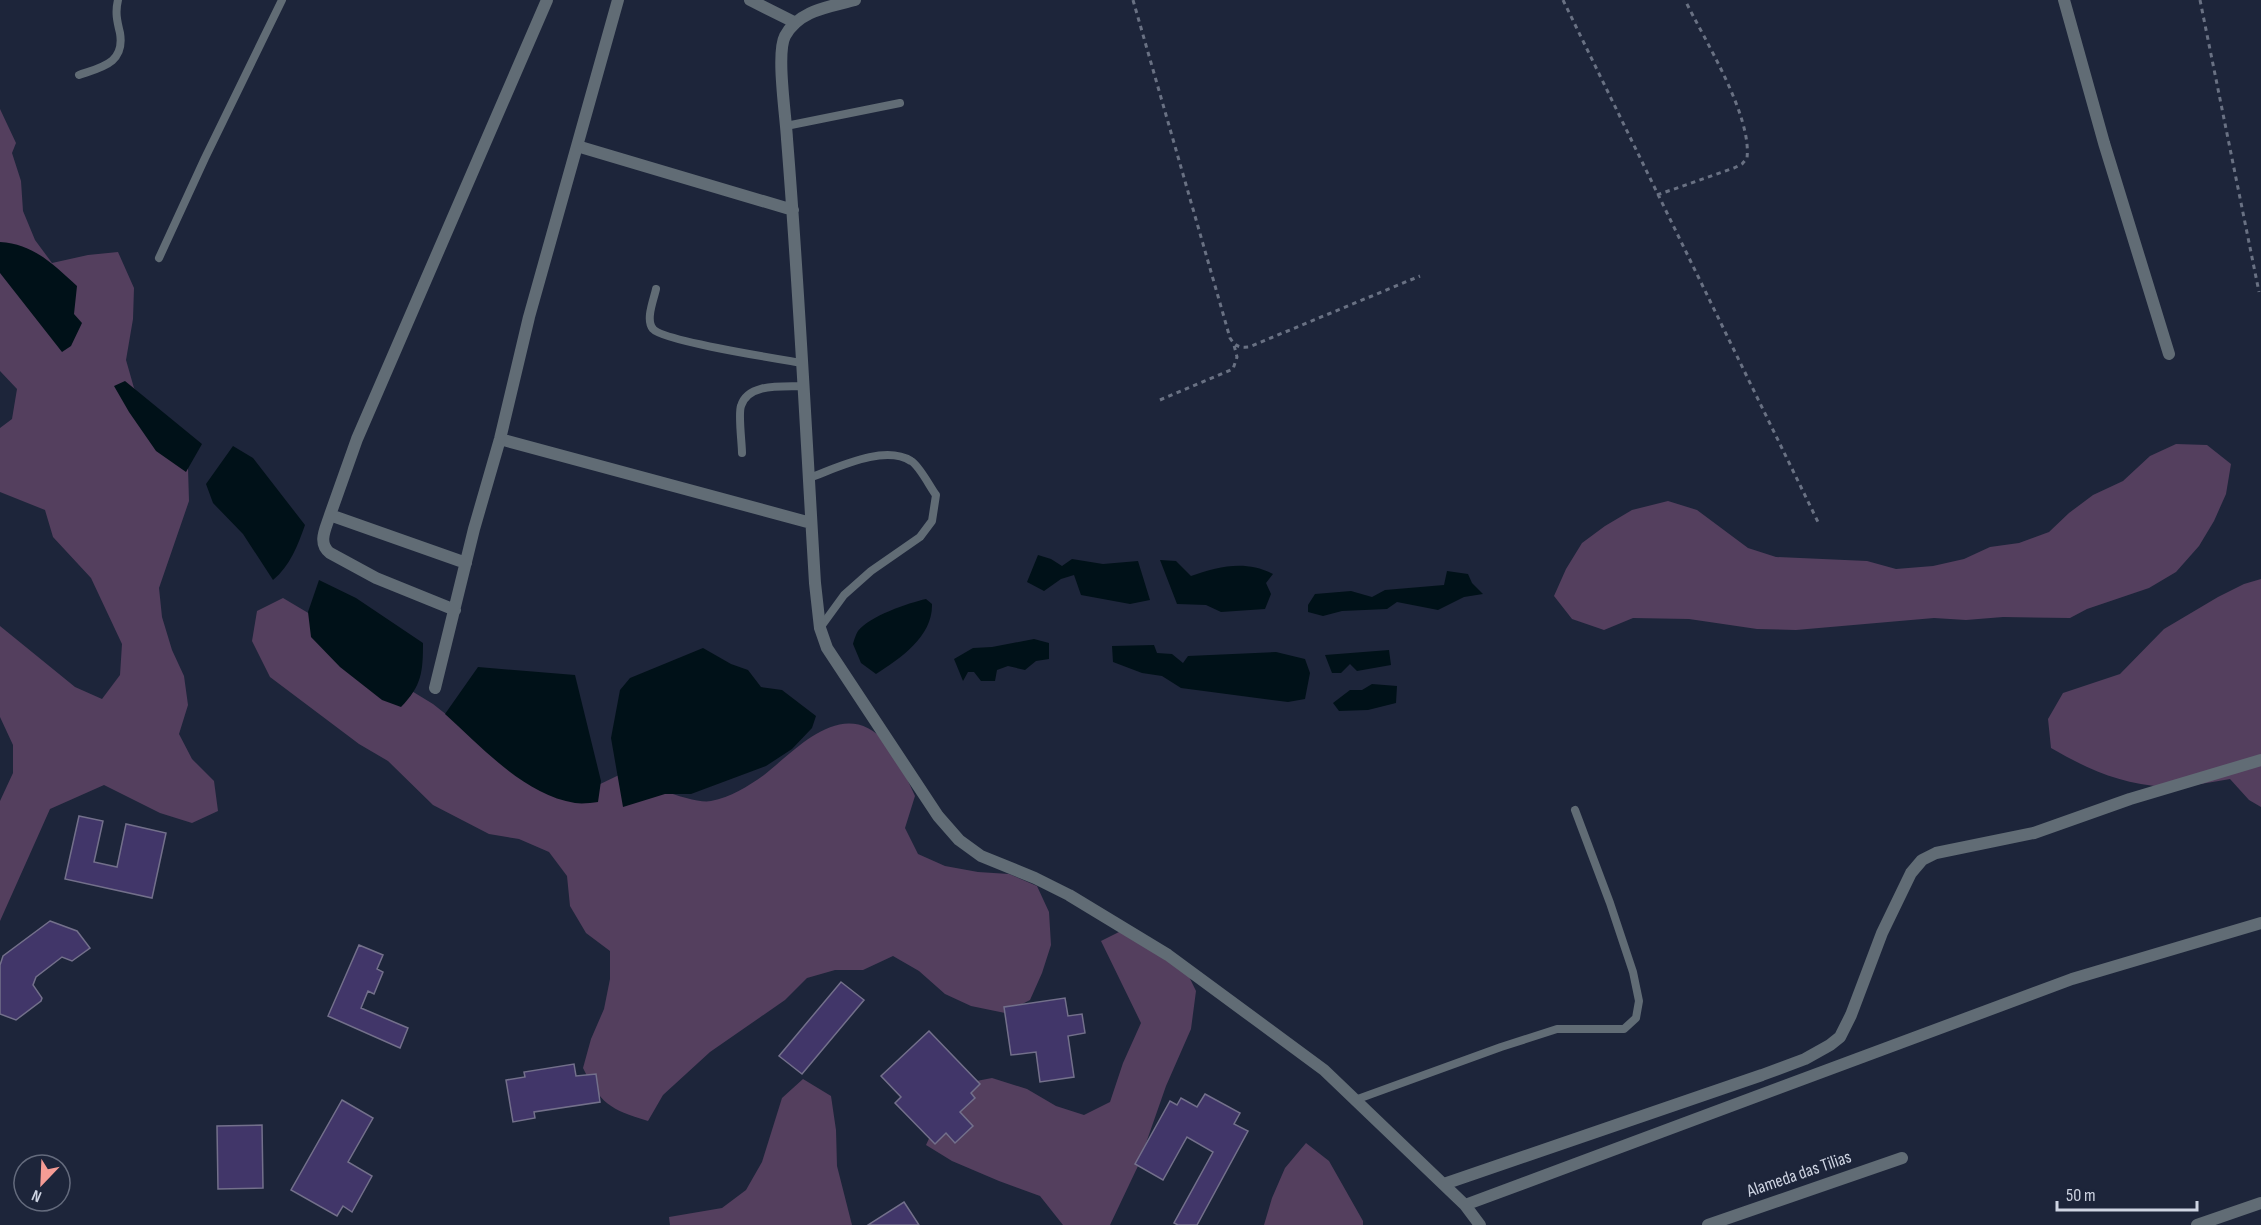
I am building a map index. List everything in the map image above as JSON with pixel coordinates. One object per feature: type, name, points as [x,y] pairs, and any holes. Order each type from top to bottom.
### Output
[{"type":"street","points":[[454,610],[376,578],[330,553],[322,541],[357,439],[546,0]]},
{"type":"street","points":[[435,688],[500,439],[529,317],[618,0]]},
{"type":"street","points":[[750,0],[795,22]]},
{"type":"street","points":[[855,0],[808,13],[795,22],[782,43],[811,523],[820,628],[827,648],[938,816],[960,840],[981,856],[1069,895],[1168,955],[1324,1070],[1444,1184],[1465,1205],[1480,1225]]},
{"type":"street","points":[[2064,0],[2104,143],[2169,354]]},
{"type":"street","points":[[577,146],[793,210]]},
{"type":"street","points":[[500,439],[811,523]]},
{"type":"street","points":[[330,515],[466,563]]},
{"type":"street","points":[[1444,1184],[1762,1075],[1805,1059],[1830,1046],[1840,1036],[1851,1015],[1881,933],[1911,873],[1922,860],[1936,854],[2034,833],[2130,799],[2261,760]]},
{"type":"street","points":[[1465,1205],[2072,980],[2261,923]]},
{"type":"street","name":"Alameda das Tilias","points":[[1708,1225],[1902,1158]]},
{"type":"street","points":[[2197,1225],[2261,1203]]},
{"type":"lane","points":[[79,75],[107,65],[120,51],[121,42],[116,19],[118,0]]},
{"type":"lane","points":[[159,258],[282,0]]},
{"type":"lane","points":[[786,126],[900,103]]},
{"type":"lane","points":[[656,289],[649,322],[653,330],[694,343],[802,363]]},
{"type":"lane","points":[[742,453],[741,406],[750,394],[762,388],[803,386]]},
{"type":"lane","points":[[809,478],[887,453],[913,461],[936,495],[932,521],[920,537],[871,571],[844,595],[820,628]]},
{"type":"lane","points":[[1355,1100],[1557,1029],[1624,1029],[1636,1018],[1639,1001],[1633,972],[1575,810]]},
{"type":"path","points":[[1133,0],[1237,357],[1233,369],[1160,400]]},
{"type":"path","points":[[1563,0],[1819,524]]},
{"type":"path","points":[[1658,195],[1734,168],[1748,158],[1744,129],[1734,100],[1684,0]]},
{"type":"path","points":[[2200,0],[2259,292]]},
{"type":"path","points":[[1234,345],[1241,348],[1249,347],[1420,276]]},
{"type":"shaded area","points":[[0,109],[16,143],[12,153],[21,181],[23,211],[35,240],[52,263],[88,255],[118,252],[134,288],[133,319],[126,360],[134,388],[188,468],[189,501],[159,588],[162,617],[172,650],[184,676],[188,705],[179,734],[192,759],[214,781],[218,811],[192,823],[160,813],[104,785],[50,809],[0,921],[0,801],[13,773],[13,745],[0,717],[0,626],[75,687],[102,699],[120,675],[122,644],[91,578],[53,537],[45,510],[0,492],[0,428],[12,419],[17,389],[0,371]]},
{"type":"shaded area","points":[[0,242],[33,251],[51,263],[77,286],[74,314],[82,323],[71,346],[62,352],[0,273]]},
{"type":"shaded area","points":[[125,381],[202,444],[186,472],[156,451],[129,412],[114,386]]},
{"type":"shaded area","points":[[2176,444],[2207,445],[2231,464],[2226,494],[2199,546],[2176,572],[2149,588],[2087,609],[2070,618],[2003,617],[1966,620],[1934,618],[1796,630],[1757,629],[1689,619],[1633,618],[1604,630],[1572,619],[1554,596],[1566,569],[1582,543],[1632,510],[1668,501],[1697,510],[1748,548],[1776,557],[1867,561],[1896,569],[1933,566],[1964,559],[1990,547],[2019,543],[2049,532],[2093,495],[2123,481],[2150,456]]},
{"type":"shaded area","points":[[233,446],[253,458],[305,525],[289,562],[273,580],[243,534],[213,503],[206,484]]},
{"type":"shaded area","points":[[1038,555],[1062,566],[1072,559],[1103,564],[1138,561],[1150,600],[1130,604],[1081,595],[1074,575],[1061,579],[1044,591],[1027,582]]},
{"type":"shaded area","points":[[1160,560],[1176,561],[1191,576],[1232,566],[1263,570],[1273,574],[1266,583],[1271,594],[1265,609],[1221,612],[1206,605],[1177,604]]},
{"type":"shaded area","points":[[1447,571],[1468,574],[1472,583],[1483,594],[1464,597],[1438,610],[1397,602],[1387,609],[1342,611],[1323,616],[1308,612],[1308,605],[1315,594],[1351,591],[1372,597],[1385,590],[1444,585]]},
{"type":"shaded area","points":[[2261,579],[2261,807],[2249,800],[2230,779],[2181,787],[2134,783],[2106,775],[2051,748],[2048,719],[2063,693],[2120,674],[2164,629],[2218,597],[2244,584]]},
{"type":"shaded area","points":[[319,580],[356,598],[423,643],[420,678],[413,692],[401,707],[382,700],[340,667],[311,637],[308,612]]},
{"type":"shaded area","points":[[283,598],[315,617],[392,679],[433,704],[481,742],[594,787],[619,775],[680,796],[711,801],[751,784],[822,731],[839,725],[855,724],[871,730],[891,750],[903,769],[915,796],[905,828],[918,854],[945,866],[978,872],[1009,874],[1037,886],[1049,912],[1051,945],[1030,1000],[1005,1013],[971,1006],[945,994],[919,971],[893,956],[863,970],[835,970],[807,978],[785,1000],[710,1052],[663,1095],[648,1121],[624,1113],[601,1097],[583,1068],[591,1039],[604,1009],[610,979],[610,951],[586,933],[570,906],[567,876],[549,852],[519,839],[489,834],[433,805],[388,761],[359,744],[270,677],[252,641],[257,611]]},
{"type":"shaded area","points":[[926,599],[932,604],[931,616],[914,645],[876,674],[861,663],[853,644],[858,631],[864,625],[880,615]]},
{"type":"shaded area","points":[[1034,639],[1049,643],[1049,659],[1036,661],[1025,670],[1008,666],[997,670],[995,681],[981,681],[974,672],[968,672],[963,681],[954,659],[973,648]]},
{"type":"shaded area","points":[[1154,645],[1157,653],[1172,654],[1183,663],[1188,656],[1276,652],[1305,659],[1310,673],[1305,699],[1288,702],[1181,688],[1162,676],[1142,673],[1113,662],[1112,646]]},
{"type":"shaded area","points":[[703,648],[731,664],[748,670],[761,687],[782,690],[816,716],[812,728],[792,749],[766,766],[691,794],[665,794],[623,807],[611,738],[620,690],[630,678]]},
{"type":"shaded area","points":[[1389,650],[1391,665],[1357,671],[1350,664],[1341,673],[1332,673],[1325,655]]},
{"type":"shaded area","points":[[478,667],[575,675],[601,781],[598,802],[575,803],[538,790],[489,755],[445,714]]},
{"type":"shaded area","points":[[1372,684],[1397,686],[1396,703],[1368,710],[1339,711],[1333,703],[1350,690],[1362,690]]},
{"type":"shaded area","points":[[1127,928],[1181,960],[1196,991],[1191,1029],[1166,1086],[1138,1166],[1110,1225],[1063,1225],[1040,1196],[952,1161],[926,1145],[938,1119],[961,1084],[992,1078],[1027,1089],[1056,1106],[1084,1115],[1110,1102],[1123,1063],[1141,1023],[1101,941]]},
{"type":"shaded area","points":[[803,1079],[831,1096],[836,1130],[837,1166],[852,1225],[670,1225],[669,1217],[722,1208],[746,1190],[762,1162],[782,1098]]},
{"type":"shaded area","points":[[1306,1143],[1329,1161],[1363,1221],[1363,1225],[1264,1225],[1272,1198],[1285,1168]]},
{"type":"building","points":[[79,816],[103,821],[94,862],[117,867],[126,824],[166,833],[152,898],[65,879]]},
{"type":"building","points":[[50,921],[77,931],[90,948],[72,961],[62,957],[36,977],[33,985],[42,998],[41,1001],[16,1020],[0,1014],[0,965],[3,956]]},
{"type":"building","points":[[359,945],[383,955],[377,969],[383,972],[374,994],[368,991],[361,1008],[408,1028],[400,1048],[328,1016]]},
{"type":"building","points":[[841,982],[864,1000],[802,1074],[779,1056]]},
{"type":"building","points":[[1065,998],[1068,1016],[1082,1014],[1085,1033],[1068,1036],[1074,1077],[1040,1082],[1036,1052],[1011,1055],[1004,1007]]},
{"type":"building","points":[[929,1031],[980,1084],[971,1093],[975,1098],[960,1112],[973,1126],[955,1143],[946,1133],[935,1144],[895,1103],[901,1097],[881,1076]]},
{"type":"building","points":[[574,1064],[576,1076],[596,1074],[600,1102],[534,1112],[535,1118],[513,1122],[506,1080],[525,1077],[524,1072]]},
{"type":"building","points":[[1205,1094],[1240,1113],[1234,1124],[1248,1131],[1197,1225],[1178,1225],[1174,1223],[1213,1152],[1187,1137],[1163,1180],[1135,1164],[1170,1101],[1177,1105],[1181,1098],[1197,1107]]},
{"type":"building","points":[[342,1100],[373,1118],[348,1162],[372,1176],[352,1212],[343,1206],[337,1216],[291,1190]]},
{"type":"building","points":[[262,1125],[263,1188],[218,1189],[217,1126]]},
{"type":"building","points":[[904,1202],[919,1225],[868,1225]]}]
